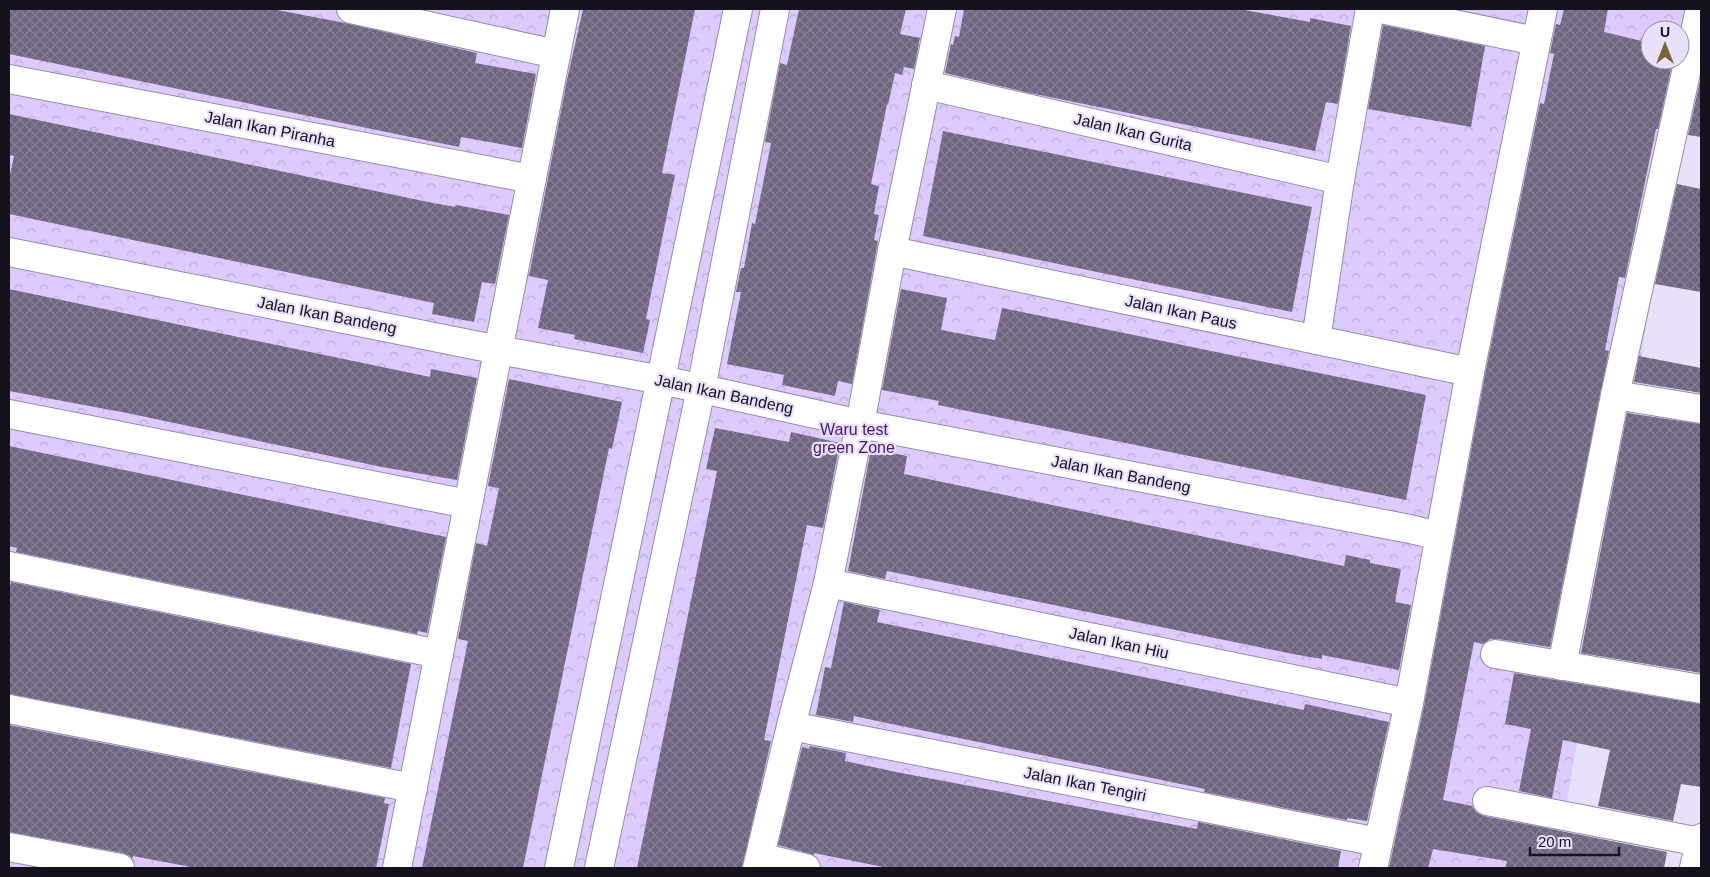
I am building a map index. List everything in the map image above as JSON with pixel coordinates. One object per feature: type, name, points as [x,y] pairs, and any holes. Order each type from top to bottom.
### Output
[{"type":"street","points":[[351,9],[556,54]]},
{"type":"street","points":[[397,868],[565,9]]},
{"type":"street","points":[[806,868],[758,862],[828,583],[892,251],[942,9]]},
{"type":"street","points":[[1316,340],[1340,180],[1370,9]]},
{"type":"street","points":[[1381,9],[1536,41]]},
{"type":"street","points":[[1376,855],[1409,703],[1470,372],[1543,9]]},
{"type":"street","points":[[1562,666],[1615,395],[1700,9]]},
{"type":"street","points":[[559,868],[737,15],[773,18],[700,389],[600,868]]},
{"type":"street","name":"Jalan Ikan Piranha","points":[[9,79],[532,179]]},
{"type":"street","name":"Jalan Ikan Gurita","points":[[926,85],[1340,180]]},
{"type":"street","name":"Jalan Ikan Paus","points":[[892,251],[1470,372]]},
{"type":"street","name":"Jalan Ikan Bandeng","points":[[9,252],[499,350],[662,380],[860,424],[1439,536]]},
{"type":"street","points":[[1615,395],[1701,409]]},
{"type":"street","points":[[9,414],[468,504]]},
{"type":"street","points":[[9,566],[438,654]]},
{"type":"street","name":"Jalan Ikan Hiu","points":[[828,583],[1409,703]]},
{"type":"street","points":[[1495,654],[1701,688]]},
{"type":"street","points":[[594,705],[632,712]]},
{"type":"street","points":[[9,709],[413,788]]},
{"type":"street","name":"Jalan Ikan Tengiri","points":[[791,726],[1376,855]]},
{"type":"street","points":[[1487,801],[1701,840],[1694,868]]},
{"type":"street","points":[[9,847],[120,868]]},
{"type":"green space","name":"Waru test green Zone","points":[[9,9],[1699,9],[1690,63],[1690,20],[1640,20],[1640,70],[1689,70],[1556,868],[9,868]]},
{"type":"building","points":[[9,9],[272,9],[345,23],[477,53],[475,63],[536,74],[522,148],[461,137],[459,147],[9,54]]},
{"type":"building","points":[[583,9],[695,9],[662,173],[675,175],[646,319],[650,320],[643,353],[574,339],[575,335],[538,328],[548,280],[529,276],[567,80]]},
{"type":"building","points":[[799,9],[906,9],[900,34],[920,38],[914,69],[904,67],[902,75],[895,73],[887,104],[871,184],[879,186],[874,214],[879,215],[874,240],[878,241],[852,384],[838,381],[835,396],[782,385],[784,375],[727,364],[741,292],[736,292],[741,268],[744,268],[752,223],[755,224],[771,143],[765,142],[780,63],[787,65]]},
{"type":"building","points":[[964,9],[1239,9],[1310,22],[1310,18],[1351,26],[1338,104],[1326,102],[1315,151],[1025,92],[945,73],[951,44],[953,45],[955,36],[959,37]]},
{"type":"building","points":[[1564,9],[1608,9],[1604,32],[1640,41],[1640,70],[1671,70],[1658,129],[1656,129],[1625,278],[1619,277],[1605,350],[1609,351],[1550,647],[1498,639],[1490,639],[1483,644],[1474,642],[1443,800],[1472,806],[1476,812],[1484,816],[1667,852],[1664,868],[1505,868],[1507,861],[1433,849],[1428,868],[1389,868],[1424,706],[1485,375],[1540,103],[1544,104],[1554,54],[1550,53],[1556,24],[1560,25]]},
{"type":"building","points":[[1383,25],[1485,46],[1471,127],[1368,109]]},
{"type":"building","points":[[1701,76],[1701,137],[1688,135]]},
{"type":"building","points":[[9,114],[423,201],[509,215],[495,284],[482,282],[474,322],[432,314],[434,303],[9,214],[9,179],[14,156],[9,155]]},
{"type":"building","points":[[943,131],[1312,207],[1292,312],[923,236]]},
{"type":"building","points":[[1677,184],[1701,189],[1701,292],[1655,284]]},
{"type":"building","points":[[9,289],[430,377],[431,369],[477,378],[457,480],[382,467],[127,413],[9,391]]},
{"type":"building","points":[[901,289],[947,298],[941,330],[995,340],[1002,308],[1426,395],[1406,500],[938,405],[939,401],[882,390]]},
{"type":"building","points":[[1639,356],[1701,368],[1701,393],[1634,382]]},
{"type":"building","points":[[509,379],[622,402],[612,449],[609,448],[523,868],[422,868],[468,641],[458,639],[476,543],[487,546],[499,488],[488,486]]},
{"type":"building","points":[[1627,413],[1701,424],[1701,673],[1581,653]]},
{"type":"building","points":[[715,428],[789,442],[791,432],[840,443],[823,528],[807,525],[764,740],[771,741],[742,868],[637,868],[717,471],[706,469]]},
{"type":"building","points":[[9,446],[446,537],[427,633],[418,631],[417,634],[16,552],[17,548],[9,546]]},
{"type":"building","points":[[871,449],[907,456],[904,474],[1344,566],[1346,555],[1370,560],[1370,563],[1401,569],[1395,602],[1411,605],[1399,670],[1322,655],[1322,659],[1293,654],[887,571],[885,579],[848,571]]},
{"type":"building","points":[[11,582],[411,664],[391,768],[9,694],[9,592]]},
{"type":"building","points":[[844,602],[880,610],[877,622],[1304,710],[1305,704],[1389,722],[1367,821],[1347,818],[1347,820],[1204,792],[1205,789],[854,716],[853,722],[816,715],[825,667],[831,668]]},
{"type":"building","points":[[1514,673],[1701,704],[1701,787],[1681,784],[1673,821],[1598,806],[1610,750],[1563,740],[1552,798],[1519,791],[1531,729],[1505,724]]},
{"type":"building","points":[[9,725],[385,798],[384,803],[389,804],[376,868],[196,868],[133,856],[132,859],[123,853],[9,832]]},
{"type":"building","points":[[810,746],[846,753],[845,761],[896,772],[1197,829],[1198,822],[1341,851],[1338,868],[888,868],[814,853],[814,855],[778,845],[802,747],[809,749]]}]
